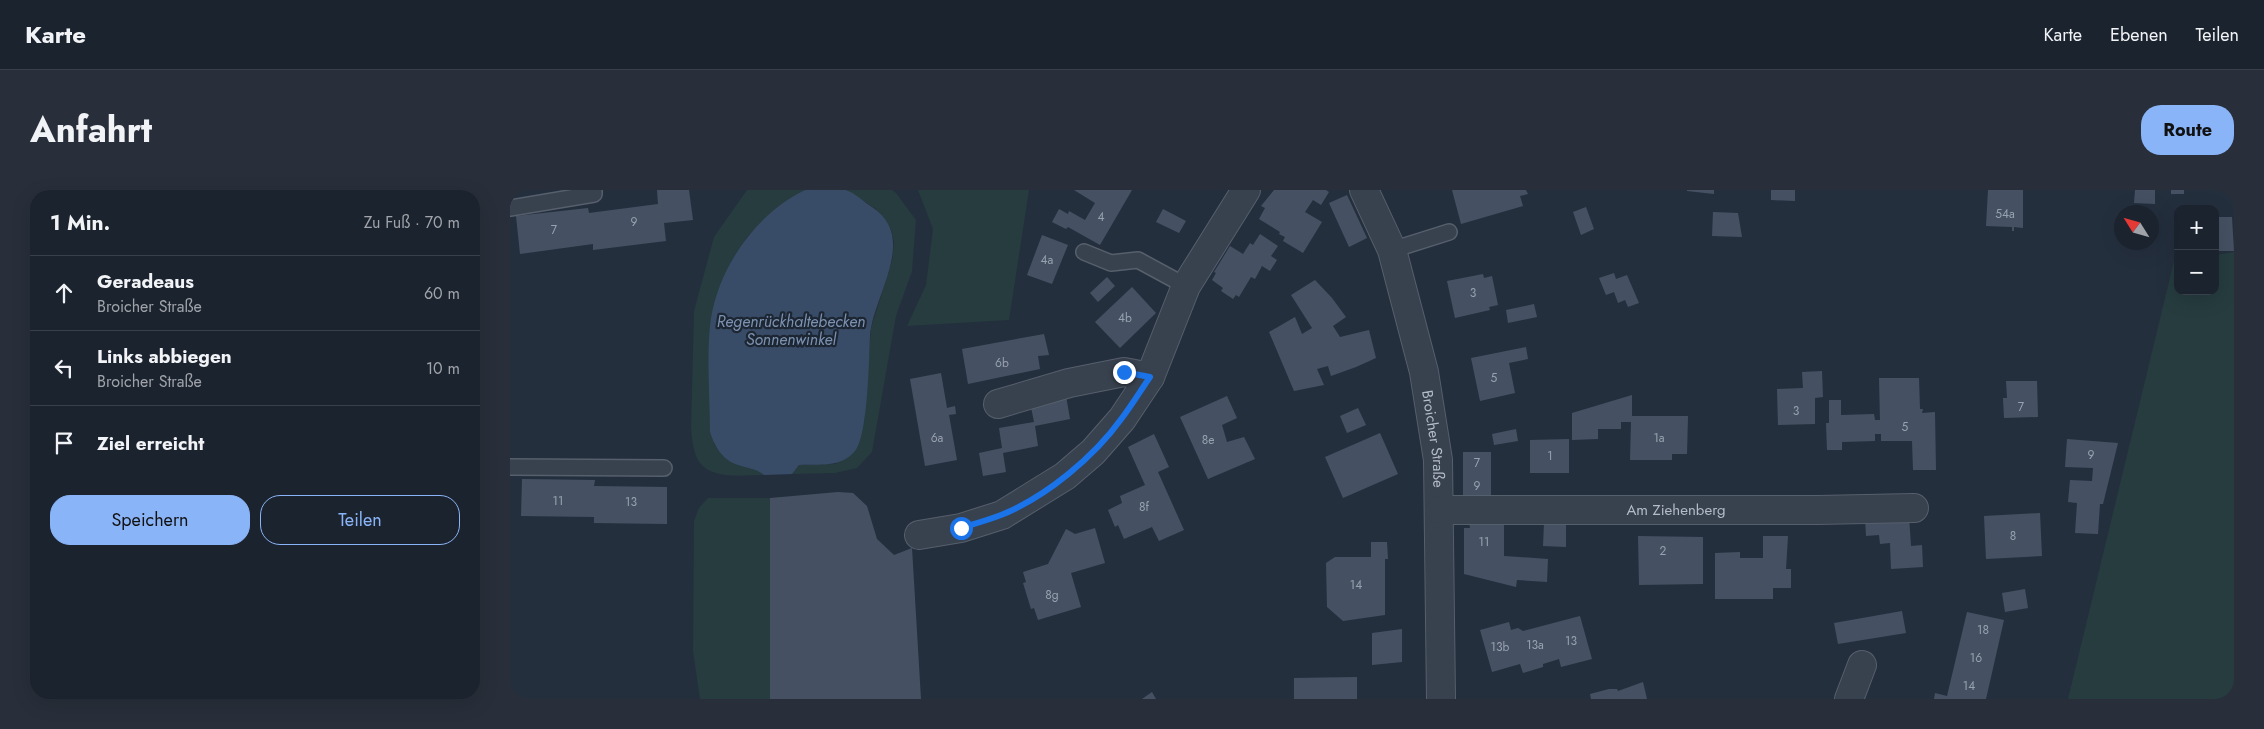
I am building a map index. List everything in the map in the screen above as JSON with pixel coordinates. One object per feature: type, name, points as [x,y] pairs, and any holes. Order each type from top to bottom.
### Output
[{"type":"street","points":[[919,536],[961,528],[1002,515],[1065,476],[1093,452],[1122,419],[1150,377],[1186,286],[1246,190]]},
{"type":"street","name":"Broicher Straße","points":[[1364,190],[1392,250],[1424,372],[1438,460],[1441,699]]},
{"type":"street","points":[[998,404],[1069,383],[1124,372],[1150,377]]},
{"type":"street","name":"Am Ziehenberg","points":[[1440,510],[1818,510],[1914,508]]},
{"type":"street","points":[[1849,699],[1862,665]]},
{"type":"lane","points":[[510,208],[594,194],[594,190]]},
{"type":"lane","points":[[1392,250],[1449,232]]},
{"type":"lane","points":[[1084,252],[1111,264],[1138,260],[1186,286]]},
{"type":"lane","points":[[510,467],[664,468]]},
{"type":"green space","points":[[747,190],[805,190],[771,213],[748,236],[731,262],[719,290],[714,444],[730,462],[764,475],[739,476],[721,474],[706,468],[700,463],[693,446],[691,428],[694,311],[714,237]]},
{"type":"green space","points":[[846,190],[892,190],[896,193],[916,220],[912,271],[896,316],[872,452],[857,468],[835,473],[792,474],[799,465],[836,464],[864,422],[871,328],[892,261],[894,242],[886,220],[876,209]]},
{"type":"green space","points":[[918,190],[1029,190],[1009,320],[907,326],[926,285],[933,229]]},
{"type":"green space","points":[[2234,252],[2234,699],[2068,699],[2174,261],[2174,295],[2219,295],[2219,254]]},
{"type":"green space","points":[[708,498],[770,498],[770,699],[700,699],[693,651],[694,521],[699,508]]},
{"type":"water","name":"Regenrückhaltebecken Sonnenwinkel","points":[[805,190],[846,190],[856,195],[886,220],[892,234],[893,251],[890,268],[873,320],[870,336],[863,430],[855,451],[836,463],[799,465],[792,474],[764,475],[728,460],[717,448],[710,432],[708,360],[711,318],[723,279],[743,243],[771,212]]},
{"type":"building","points":[[657,190],[689,190],[693,220],[664,223],[666,241],[593,250],[593,244],[520,254],[516,216],[588,208],[589,213],[658,204]]},
{"type":"building","points":[[1074,190],[1132,190],[1100,245],[1068,227],[1066,229],[1052,222],[1059,209],[1068,214],[1069,211],[1085,220],[1095,203]]},
{"type":"building","points":[[1274,190],[1326,190],[1329,192],[1321,205],[1313,200],[1305,212],[1322,222],[1303,253],[1283,241],[1285,237],[1279,234],[1280,232],[1259,219],[1265,208],[1261,206]]},
{"type":"building","points":[[1452,190],[1526,190],[1528,194],[1520,196],[1523,206],[1461,224]]},
{"type":"building","points":[[1714,190],[1714,194],[1687,191]]},
{"type":"building","points":[[1771,190],[1795,190],[1795,201],[1771,200]]},
{"type":"building","points":[[1988,190],[2023,190],[2023,228],[2014,227],[2014,231],[2012,231],[2012,227],[1986,226]]},
{"type":"building","points":[[2135,190],[2155,190],[2155,204],[2134,203]]},
{"type":"building","points":[[2171,190],[2184,190],[2184,194],[2171,194]]},
{"type":"building","points":[[1347,195],[1367,238],[1349,247],[1329,203]]},
{"type":"building","points":[[1586,207],[1594,229],[1581,235],[1573,212]]},
{"type":"building","points":[[1163,209],[1186,221],[1179,233],[1156,222]]},
{"type":"building","points":[[1713,212],[1738,213],[1742,237],[1712,236]]},
{"type":"building","points":[[2219,217],[2232,217],[2234,251],[2219,251]]},
{"type":"building","points":[[1260,234],[1278,246],[1271,256],[1277,260],[1270,271],[1262,266],[1255,279],[1251,277],[1239,297],[1236,295],[1233,299],[1221,291],[1223,288],[1212,280],[1216,273],[1214,272],[1230,246],[1243,254],[1250,243],[1253,245]]},
{"type":"building","points":[[1042,235],[1068,245],[1052,284],[1027,275]]},
{"type":"building","points":[[1614,273],[1616,279],[1627,275],[1639,303],[1628,307],[1625,300],[1618,303],[1614,292],[1606,295],[1599,278]]},
{"type":"building","points":[[1483,274],[1484,278],[1492,276],[1498,305],[1489,307],[1490,310],[1455,318],[1447,281]]},
{"type":"building","points":[[1107,277],[1115,286],[1098,302],[1090,293]]},
{"type":"building","points":[[1315,280],[1346,317],[1333,326],[1340,337],[1369,330],[1376,358],[1331,376],[1328,366],[1317,369],[1324,385],[1294,391],[1269,332],[1295,317],[1302,334],[1312,328],[1291,295]]},
{"type":"building","points":[[1132,287],[1156,313],[1120,348],[1095,322]]},
{"type":"building","points":[[1534,304],[1537,317],[1508,323],[1506,310]]},
{"type":"building","points":[[1044,334],[1049,355],[1038,356],[1040,369],[968,384],[962,349]]},
{"type":"building","points":[[1526,347],[1528,359],[1509,363],[1515,393],[1480,401],[1471,358]]},
{"type":"building","points":[[1822,371],[1823,397],[1815,398],[1815,424],[1778,425],[1777,389],[1803,388],[1802,372]]},
{"type":"building","points":[[941,373],[947,408],[955,406],[956,414],[949,415],[957,460],[925,466],[910,379]]},
{"type":"building","points":[[1879,378],[1919,378],[1920,409],[1923,409],[1922,413],[1935,412],[1936,470],[1913,470],[1912,441],[1881,441],[1881,434],[1875,434],[1875,441],[1842,442],[1842,450],[1827,450],[1826,423],[1829,423],[1829,400],[1841,400],[1841,415],[1874,414],[1875,420],[1880,420]]},
{"type":"building","points":[[2006,381],[2037,381],[2038,417],[2004,418],[2003,398],[2007,398]]},
{"type":"building","points":[[1632,395],[1632,416],[1688,416],[1687,454],[1672,454],[1672,460],[1630,460],[1631,422],[1621,422],[1621,429],[1598,429],[1598,439],[1572,440],[1572,413]]},
{"type":"building","points":[[1066,396],[1070,419],[1035,426],[1038,446],[1003,453],[1006,472],[983,476],[979,453],[1002,448],[999,428],[1034,422],[1030,402]]},
{"type":"building","points":[[1227,396],[1237,418],[1222,425],[1227,442],[1244,437],[1255,459],[1208,479],[1180,417]]},
{"type":"building","points":[[1358,408],[1366,425],[1347,433],[1340,416]]},
{"type":"building","points":[[1516,429],[1518,441],[1494,445],[1492,434]]},
{"type":"building","points":[[1380,433],[1398,474],[1343,498],[1325,457]]},
{"type":"building","points":[[1154,434],[1169,467],[1158,472],[1184,530],[1159,541],[1152,527],[1124,539],[1118,525],[1115,527],[1108,510],[1122,503],[1120,496],[1145,485],[1128,447]]},
{"type":"building","points":[[1569,439],[1569,473],[1530,473],[1530,440]]},
{"type":"building","points":[[2067,439],[2118,443],[2103,504],[2100,504],[2098,534],[2075,533],[2077,503],[2068,502],[2070,480],[2092,481],[2093,468],[2065,467]]},
{"type":"building","points":[[1463,452],[1491,452],[1491,498],[1463,498]]},
{"type":"building","points":[[522,479],[595,480],[594,486],[667,487],[667,524],[594,523],[594,517],[521,516]]},
{"type":"building","points":[[838,492],[853,493],[867,506],[877,539],[894,555],[912,548],[921,699],[770,699],[770,498]]},
{"type":"building","points":[[2040,513],[2042,556],[1986,559],[1984,516]]},
{"type":"building","points":[[1909,516],[1911,546],[1922,545],[1923,567],[1891,569],[1890,543],[1880,544],[1879,535],[1866,536],[1865,518]]},
{"type":"building","points":[[1469,522],[1504,522],[1504,556],[1548,559],[1547,582],[1517,580],[1516,587],[1464,574],[1464,528],[1470,528]]},
{"type":"building","points":[[1544,523],[1566,523],[1566,547],[1543,546]]},
{"type":"building","points":[[1095,528],[1105,563],[1071,573],[1081,607],[1038,620],[1034,608],[1031,609],[1023,583],[1026,582],[1023,572],[1048,564],[1066,529],[1075,534]]},
{"type":"building","points":[[1638,536],[1703,537],[1703,584],[1639,585]]},
{"type":"building","points":[[1763,536],[1788,536],[1786,569],[1791,569],[1791,588],[1773,588],[1773,599],[1715,599],[1715,553],[1740,552],[1740,558],[1763,558]]},
{"type":"building","points":[[1371,542],[1387,542],[1388,559],[1385,559],[1385,615],[1343,621],[1327,607],[1326,563],[1335,557],[1371,557]]},
{"type":"building","points":[[2025,589],[2028,608],[2005,612],[2002,593]]},
{"type":"building","points":[[1902,611],[1906,633],[1838,644],[1834,623]]},
{"type":"building","points":[[1967,612],[2004,620],[1986,699],[1934,699],[1935,693],[1947,696]]},
{"type":"building","points":[[1580,616],[1592,659],[1561,667],[1559,659],[1543,664],[1543,667],[1523,673],[1520,664],[1492,672],[1480,630],[1509,622],[1511,630],[1518,628],[1523,631]]},
{"type":"building","points":[[1402,629],[1402,662],[1372,665],[1372,633]]},
{"type":"building","points":[[1357,677],[1357,699],[1294,699],[1294,678]]},
{"type":"building","points":[[1643,682],[1647,699],[1591,699],[1590,694],[1609,689],[1617,689],[1618,691]]},
{"type":"building","points":[[1152,692],[1156,699],[1142,699]]},
{"type":"route","points":[[961,528],[1002,515],[1027,501],[1065,476],[1093,452],[1122,419],[1150,377],[1124,372]]}]
